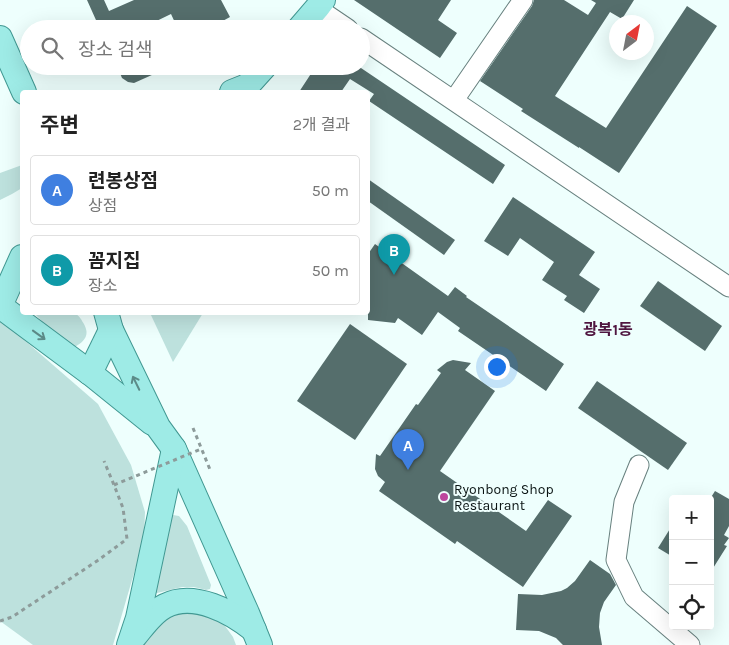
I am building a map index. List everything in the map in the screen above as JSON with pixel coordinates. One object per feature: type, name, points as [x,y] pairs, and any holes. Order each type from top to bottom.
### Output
[{"type":"main road","points":[[307,20],[320,4]]},
{"type":"main road","points":[[0,38],[23,90]]},
{"type":"main road","points":[[237,90],[247,86],[257,75]]},
{"type":"main road","points":[[16,262],[0,306],[90,373],[158,427]]},
{"type":"main road","points":[[90,373],[108,321]]},
{"type":"main road","points":[[108,321],[158,427],[174,449],[257,637]]},
{"type":"main road","points":[[130,643],[138,618],[174,449]]},
{"type":"main road","points":[[130,643],[149,618],[165,606],[180,601],[204,602],[240,619],[257,637]]},
{"type":"street","points":[[454,100],[523,0]]},
{"type":"street","points":[[320,4],[338,20]]},
{"type":"street","points":[[370,44],[729,287]]},
{"type":"street","points":[[639,465],[624,502],[616,560],[634,596],[690,645]]},
{"type":"path","points":[[193,428],[211,472]]},
{"type":"path","points":[[114,485],[202,449]]},
{"type":"path","points":[[0,621],[12,617],[127,540],[123,508],[104,461]]},
{"type":"shaded area","points":[[20,166],[20,189],[0,200],[0,173]]},
{"type":"shaded area","points":[[36,315],[77,315],[80,317],[85,326],[86,337],[73,348],[64,344]]},
{"type":"shaded area","points":[[151,315],[202,315],[173,362]]},
{"type":"shaded area","points":[[0,319],[98,404],[131,465],[145,512],[144,539],[113,645],[33,645],[0,621]]},
{"type":"shaded area","points":[[173,515],[179,516],[187,526],[211,585],[210,589],[182,587],[153,594],[169,521]]},
{"type":"shaded area","points":[[188,609],[220,619],[233,637],[236,645],[139,645],[156,620]]},
{"type":"building","points":[[87,0],[104,0],[109,11],[134,0],[221,0],[230,17],[224,20],[174,20],[171,14],[159,20],[96,20]]},
{"type":"building","points":[[354,0],[451,0],[438,20],[457,33],[440,58]]},
{"type":"building","points":[[534,0],[564,0],[588,15],[596,3],[591,0],[634,0],[625,15],[615,15],[610,12],[555,96],[606,128],[651,60],[654,60],[654,56],[687,6],[717,26],[619,173],[521,111],[523,109],[480,81],[532,6]]},
{"type":"building","points":[[370,74],[505,165],[493,184],[370,102],[374,94],[350,79],[342,90],[300,90],[310,75]]},
{"type":"building","points":[[121,75],[152,75],[134,83],[122,78]]},
{"type":"building","points":[[370,180],[455,240],[444,255],[370,202]]},
{"type":"building","points":[[513,197],[595,252],[579,275],[600,289],[584,313],[564,300],[567,296],[542,280],[554,262],[520,238],[508,256],[484,241]]},
{"type":"building","points":[[375,244],[448,296],[455,287],[466,297],[564,364],[546,391],[458,331],[460,328],[438,312],[422,335],[398,318],[395,323],[368,320],[368,315],[370,315],[370,251]]},
{"type":"building","points":[[658,281],[722,326],[705,351],[640,306]]},
{"type":"building","points":[[350,324],[407,364],[355,440],[297,401]]},
{"type":"building","points":[[453,360],[471,363],[465,370],[495,391],[440,471],[526,531],[548,500],[572,516],[523,587],[457,541],[455,544],[379,491],[385,482],[378,476],[375,469],[376,454],[380,456],[416,404],[418,405],[441,373],[437,370]]},
{"type":"building","points":[[597,381],[687,443],[668,470],[578,408]]},
{"type":"building","points":[[715,491],[729,499],[729,526],[724,535],[729,538],[724,545],[727,546],[714,567],[714,495]]},
{"type":"building","points":[[669,530],[669,555],[658,548]]},
{"type":"building","points":[[590,560],[610,574],[616,585],[604,602],[600,613],[599,627],[602,645],[563,645],[556,638],[539,631],[516,630],[518,594],[542,595],[561,591],[575,581]]},
{"type":"place","name":"꼼지집","points":[[394,275]]},
{"type":"place","name":"련봉상점","points":[[408,470]]},
{"type":"place","name":"Ryonbong Shop Restaurant","points":[[444,497]]},
{"type":"district","name":"광복1동","points":[[608,329]]}]
